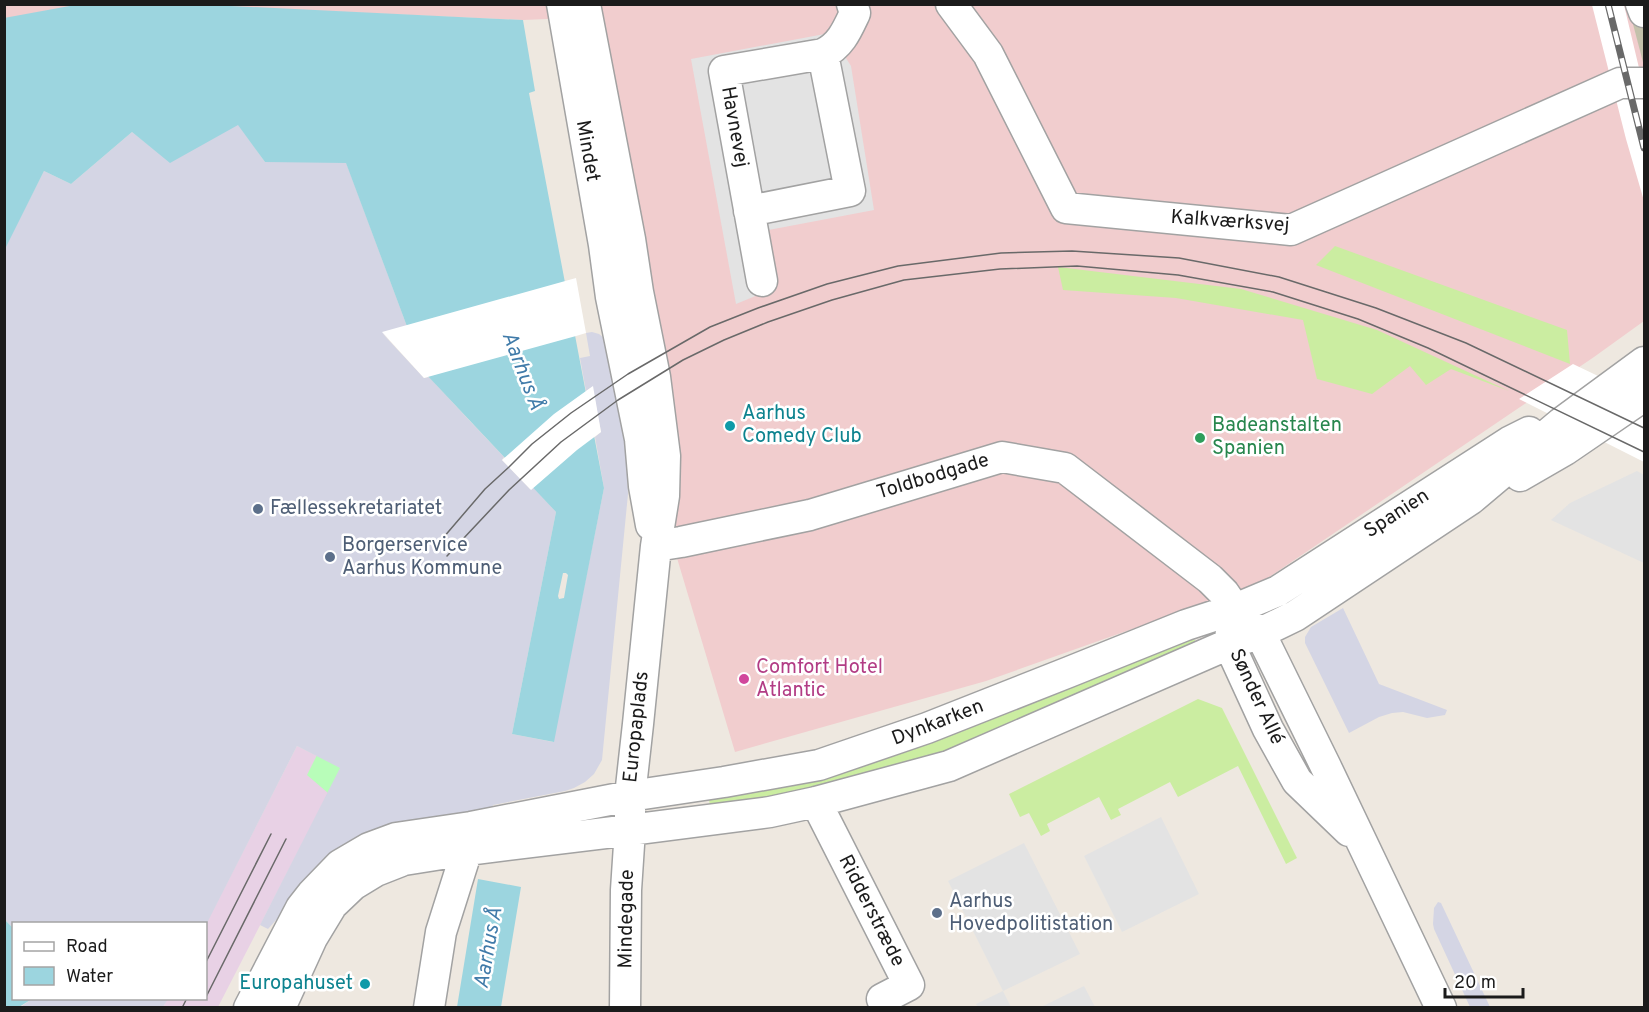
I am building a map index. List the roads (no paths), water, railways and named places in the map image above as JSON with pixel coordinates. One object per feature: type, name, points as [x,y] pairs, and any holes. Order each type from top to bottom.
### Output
[{"type":"street","name":"Mindet","points":[[562,4],[604,245],[625,295]]},
{"type":"street","name":"Mindet","points":[[585,4],[630,239],[625,295]]},
{"type":"street","points":[[749,211],[850,191],[823,54],[836,46],[846,32],[855,13],[852,4]]},
{"type":"street","name":"Kalkværksvej","points":[[951,4],[988,54],[1066,208],[1290,230],[1620,83],[1644,83]]},
{"type":"street","points":[[1641,4],[1644,12]]},
{"type":"street","name":"Havnevej","points":[[762,281],[724,71],[823,54]]},
{"type":"street","name":"Europaplads","points":[[471,829],[630,796],[656,546],[665,483],[664,439],[655,377],[625,295]]},
{"type":"street","name":"Spanien","points":[[1260,633],[1295,616],[1471,499],[1561,423],[1644,362]]},
{"type":"street","name":"Spanien","points":[[1471,499],[1542,464],[1644,396]]},
{"type":"street","name":"Spanien","points":[[1235,609],[1278,591],[1509,442],[1531,431],[1561,423]]},
{"type":"street","name":"Toldbodgade","points":[[656,546],[810,515],[1002,457],[1065,468],[1210,579],[1235,609]]},
{"type":"street","name":"Sønder Allé","points":[[1235,609],[1260,633],[1441,1008]]},
{"type":"street","name":"Sønder Allé","points":[[1235,609],[1229,644],[1269,729],[1298,781],[1362,845]]},
{"type":"street","name":"Dynkarken","points":[[630,796],[783,772],[849,756],[1186,625],[1235,609]]},
{"type":"street","name":"Dynkarken","points":[[816,802],[949,766],[1229,644],[1260,633]]},
{"type":"street","name":"Mindegade","points":[[625,1008],[630,796]]},
{"type":"street","points":[[249,1008],[301,908],[312,894],[340,865],[369,848],[396,838],[471,829],[630,830],[770,812],[816,802]]},
{"type":"street","name":"Ridderstræde","points":[[816,802],[909,986],[882,999],[886,1008]]},
{"type":"street","points":[[280,1008],[323,918],[332,905],[353,885],[376,871],[471,829]]},
{"type":"street","points":[[429,1008],[441,932],[471,829]]},
{"type":"water","name":"Aarhus Å","points":[[190,4],[523,20],[535,91],[529,93],[604,488],[554,742],[512,734],[556,512],[424,372],[346,163],[265,162],[238,125],[170,163],[132,132],[71,184],[44,171],[5,249],[4,18],[75,5]],"holes":[[[563,573],[568,575],[564,598],[559,599]]]},
{"type":"water","name":"Aarhus Å","points":[[478,879],[521,887],[501,1007],[457,1007]]},
{"type":"water","points":[[4,919],[12,927],[12,1000],[30,1000],[19,1007],[5,1007]]},
{"type":"tram line","points":[[443,538],[485,489],[532,444],[571,413],[628,374],[710,327],[827,284],[898,266],[1001,253],[1072,251],[1179,258],[1279,277],[1376,308],[1466,343],[1644,428]]},
{"type":"tram line","points":[[447,556],[509,490],[561,442],[618,400],[683,360],[768,322],[832,300],[904,280],[1000,269],[1077,266],[1178,275],[1273,292],[1358,319],[1428,348],[1644,452]]},
{"type":"tram line","points":[[207,960],[271,834]]},
{"type":"tram line","points":[[207,995],[286,839]]},
{"type":"tram line","points":[[182,1008],[186,1000]]},
{"type":"railway","points":[[1608,4],[1644,148]]},
{"type":"place","name":"Aarhus Comedy Club","points":[[730,426]]},
{"type":"place","name":"Badeanstalten Spanien","points":[[1200,438]]},
{"type":"place","name":"Fællessekretariatet","points":[[258,509]]},
{"type":"place","name":"Borgerservice Aarhus Kommune","points":[[330,557]]},
{"type":"place","name":"Comfort Hotel Atlantic","points":[[744,679]]},
{"type":"place","name":"Aarhus Hovedpolitistation","points":[[937,913]]},
{"type":"place","name":"Europahuset","points":[[365,984]]}]
